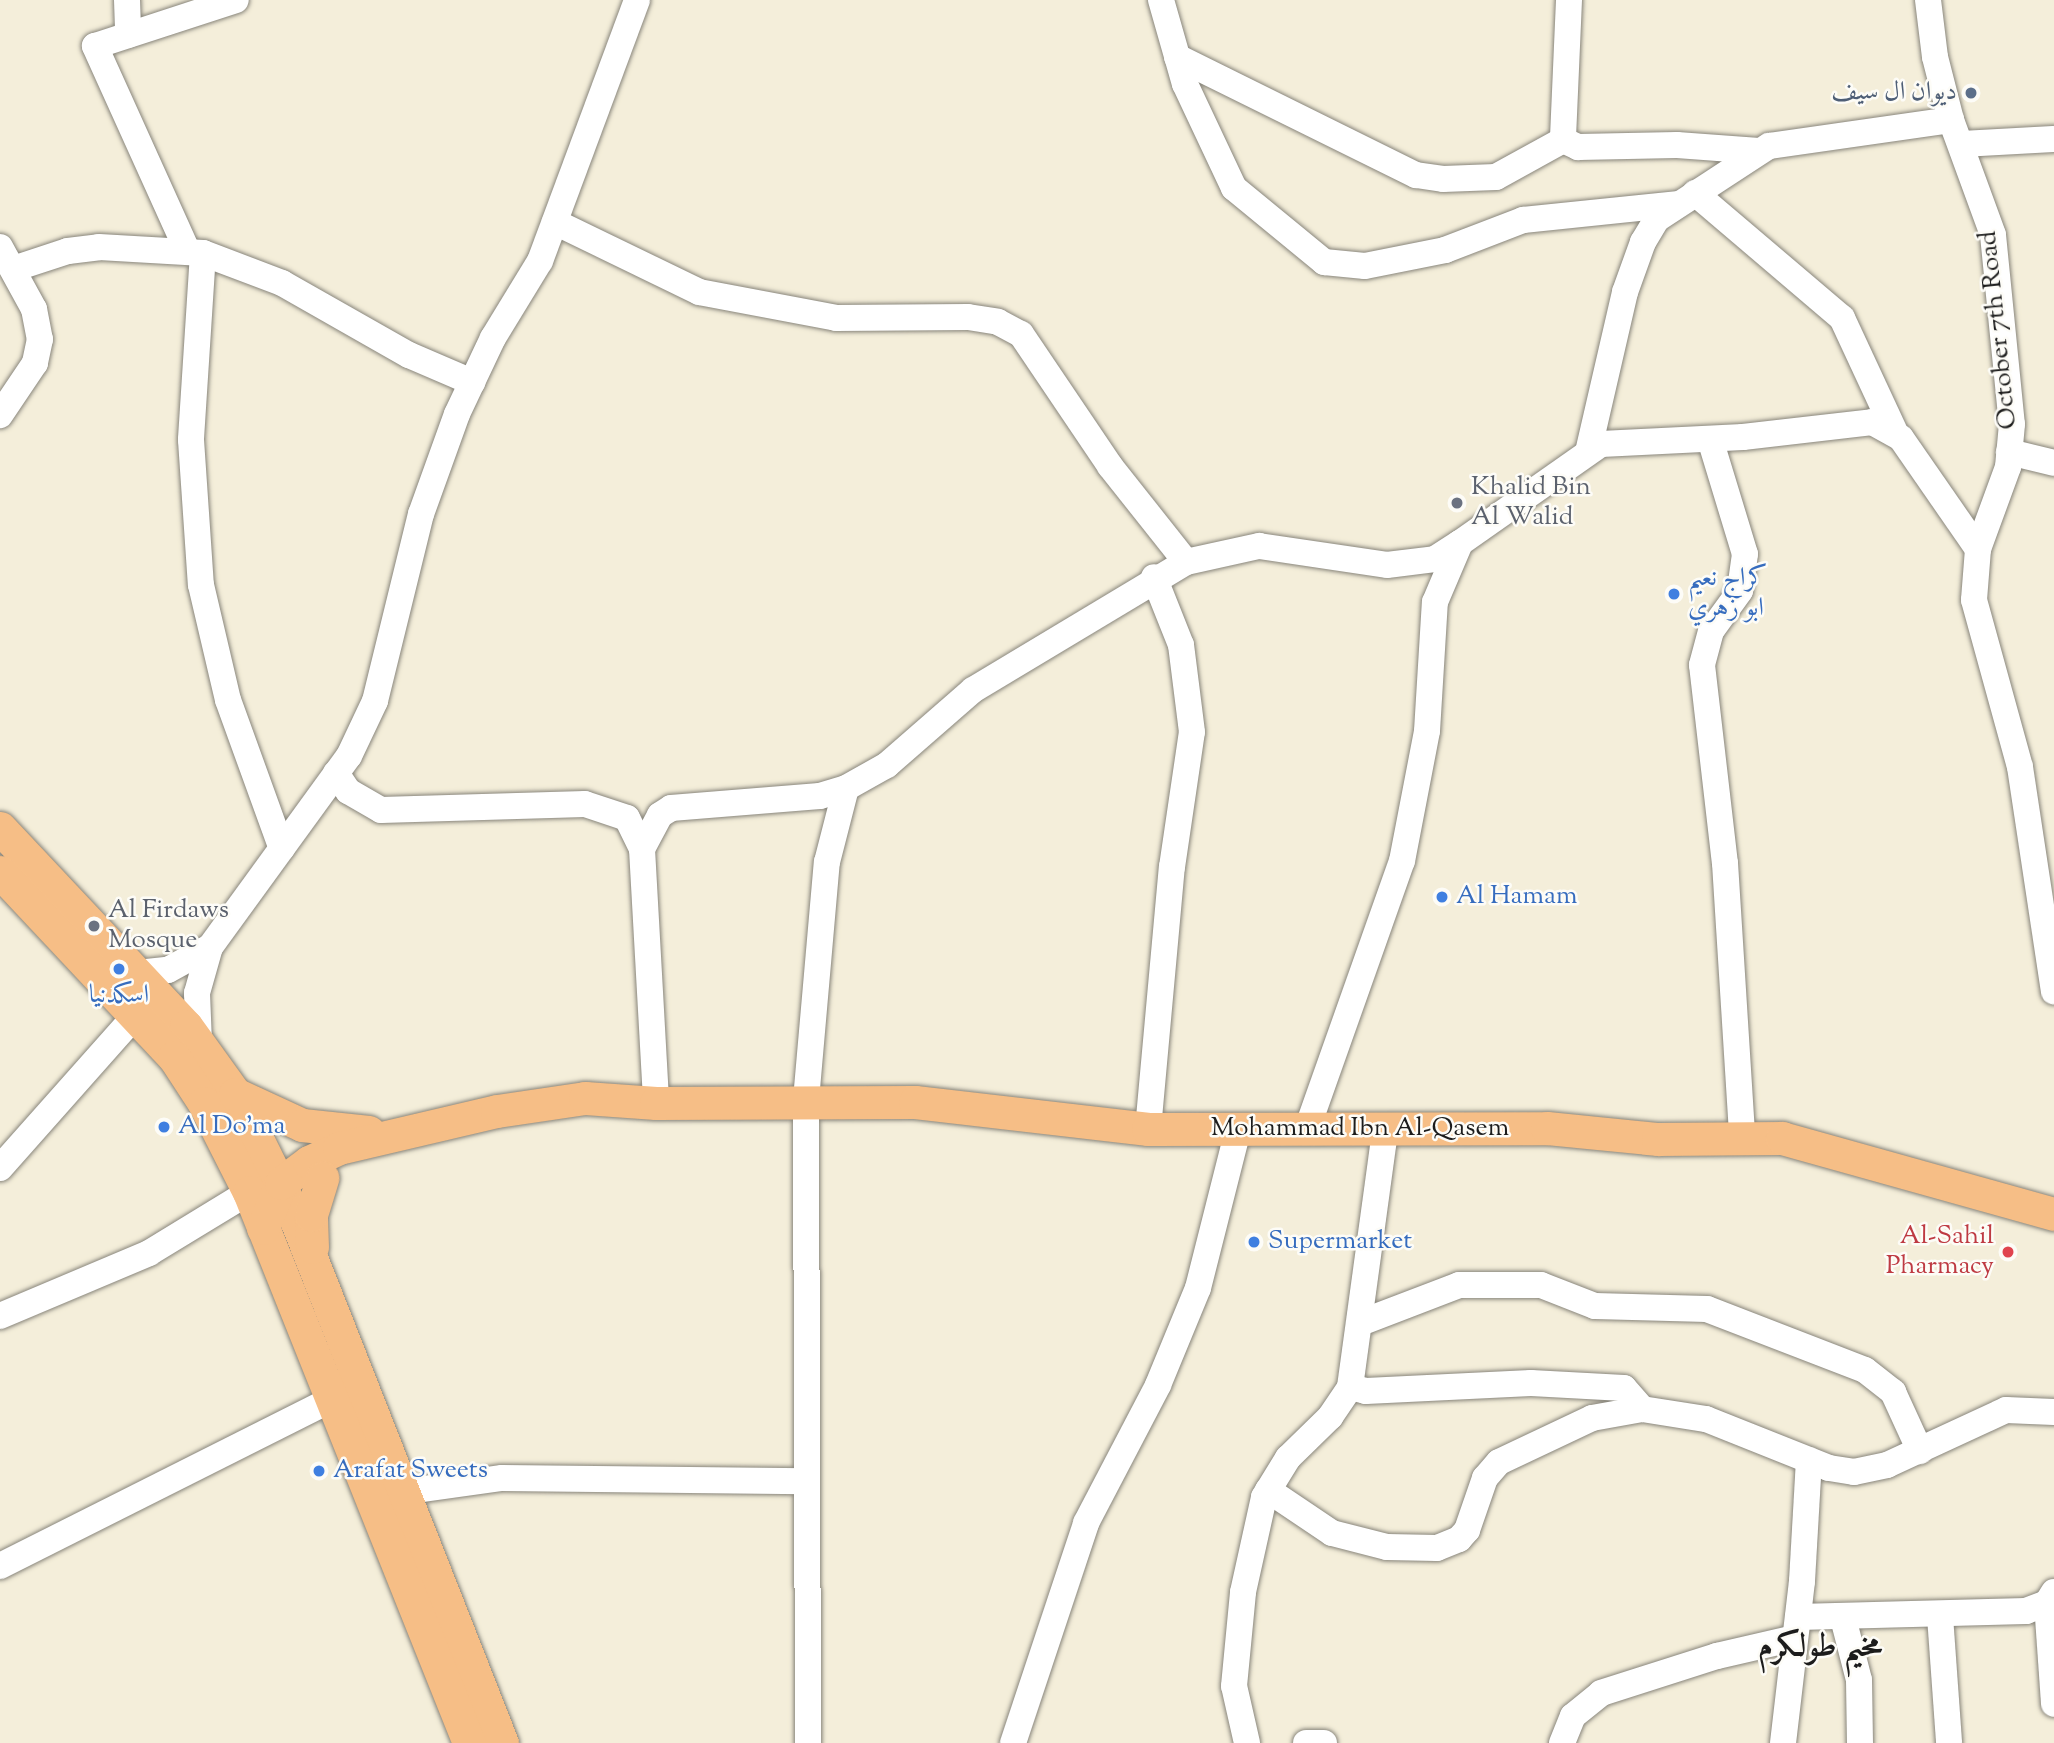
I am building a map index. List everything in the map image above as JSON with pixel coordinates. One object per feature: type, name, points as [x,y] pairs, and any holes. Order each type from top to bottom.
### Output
[{"type":"main road","points":[[0,828],[200,1043],[235,1094],[272,1190],[314,1263],[502,1743]]},
{"type":"main road","points":[[0,872],[174,1057],[234,1160],[272,1190]]},
{"type":"main road","points":[[235,1094],[302,1125],[393,1133]]},
{"type":"main road","points":[[469,1743],[264,1227],[272,1190],[309,1161],[339,1148],[393,1133],[585,1098],[656,1103]]},
{"type":"main road","name":"Mohammad Ibn Al-Qasem","points":[[656,1103],[806,1100],[915,1102],[1148,1129],[1547,1128],[1658,1139],[1782,1138],[1853,1155],[2054,1214]]},
{"type":"main road","points":[[272,1190],[322,1178],[408,1146],[656,1103]]},
{"type":"main road","points":[[314,1263],[311,1215],[322,1178]]},
{"type":"street","points":[[127,0],[128,35]]},
{"type":"street","points":[[236,0],[95,46],[195,252],[191,428],[201,585],[228,700],[282,849]]},
{"type":"street","points":[[200,1043],[197,993],[210,947],[336,773],[375,701],[421,514],[472,382],[540,261],[637,0]]},
{"type":"street","points":[[1161,0],[1185,84],[1234,188],[1324,262],[1365,266],[1445,250],[1523,220],[1687,198],[1842,318],[1895,432],[1978,550]]},
{"type":"street","points":[[1563,140],[1569,0]]},
{"type":"street","name":"October 7th Road","points":[[1928,0],[1951,120],[1993,235],[2012,424],[2004,479],[1978,550],[1974,600],[2020,767],[2046,876],[2054,991]]},
{"type":"street","points":[[1177,57],[1398,168],[1424,177],[1496,177],[1563,140]]},
{"type":"street","points":[[1563,140],[1578,147],[1678,145],[1759,150],[1951,120]]},
{"type":"street","points":[[1961,144],[2054,139]]},
{"type":"street","points":[[1589,448],[1625,292],[1643,242],[1657,219],[1759,150]]},
{"type":"street","points":[[555,222],[699,292],[835,318],[968,317],[998,322],[1021,334],[1110,466],[1186,562]]},
{"type":"street","points":[[0,415],[40,352],[36,317],[6,258],[99,247],[195,252],[282,283],[409,355],[472,382]]},
{"type":"street","points":[[336,773],[348,791],[381,810],[585,804],[671,808],[820,796],[846,788],[887,765],[973,690],[1154,577],[1186,562],[1259,546],[1387,565],[1436,559],[1589,448],[1710,439],[1863,422],[1895,432]]},
{"type":"street","points":[[1710,439],[1745,554],[1740,591],[1711,631],[1702,665],[1725,863],[1742,1137]]},
{"type":"street","points":[[2009,452],[2054,463]]},
{"type":"street","points":[[1307,1129],[1402,861],[1427,731],[1435,602],[1460,543]]},
{"type":"street","points":[[1148,1129],[1173,859],[1192,732],[1181,645],[1154,577]]},
{"type":"street","points":[[808,1743],[806,1100],[827,862],[846,788]]},
{"type":"street","points":[[585,804],[627,818],[642,849],[656,1103]]},
{"type":"street","points":[[642,849],[660,815],[671,808]]},
{"type":"street","points":[[137,974],[168,970],[210,947]]},
{"type":"street","points":[[0,1167],[135,1016]]},
{"type":"street","points":[[1013,1743],[1086,1523],[1158,1385],[1198,1288],[1238,1129]]},
{"type":"street","points":[[1247,1743],[1234,1686],[1243,1592],[1268,1490],[1288,1458],[1339,1406],[1350,1387],[1385,1130]]},
{"type":"street","points":[[0,1316],[149,1253],[272,1190]]},
{"type":"street","points":[[1360,1322],[1459,1285],[1541,1284],[1595,1306],[1707,1310],[1865,1370],[1893,1392],[1920,1451]]},
{"type":"street","points":[[1350,1387],[1366,1391],[1531,1384],[1625,1388],[1642,1409]]},
{"type":"street","points":[[0,1566],[332,1399]]},
{"type":"street","points":[[1268,1490],[1332,1533],[1387,1547],[1448,1546],[1467,1530],[1485,1478],[1499,1462],[1580,1422],[1642,1409],[1706,1419],[1809,1460],[1854,1472],[1887,1465],[2006,1410],[2054,1412]]},
{"type":"street","points":[[1783,1743],[1796,1628],[1809,1460]]},
{"type":"street","points":[[402,1492],[502,1478],[807,1480]]},
{"type":"street","points":[[1562,1743],[1573,1716],[1601,1693],[1796,1628],[1843,1618],[2026,1611],[2050,1597],[2054,1704]]},
{"type":"street","points":[[1940,1616],[1949,1743]]},
{"type":"street","points":[[1843,1618],[1859,1680],[1860,1743]]},
{"type":"street","points":[[1306,1743],[1324,1743]]},
{"type":"place","name":"ديوان ال سيف","points":[[1971,93]]},
{"type":"place","name":"Khalid Bin Al Walid","points":[[1457,503]]},
{"type":"place","name":"كراج نعيم ابو زهري","points":[[1674,594]]},
{"type":"place","name":"Al Hamam","points":[[1442,897]]},
{"type":"place","name":"Al Firdaws Mosque","points":[[94,926]]},
{"type":"place","name":"اسكدنيا","points":[[119,969]]},
{"type":"place","name":"Al Do'ma","points":[[164,1127]]},
{"type":"place","name":"Supermarket","points":[[1254,1242]]},
{"type":"place","name":"Al-Sahil Pharmacy","points":[[2008,1252]]},
{"type":"place","name":"Arafat Sweets","points":[[319,1471]]},
{"type":"district","name":"مخيم طولكرم","points":[[1820,1649]]}]
